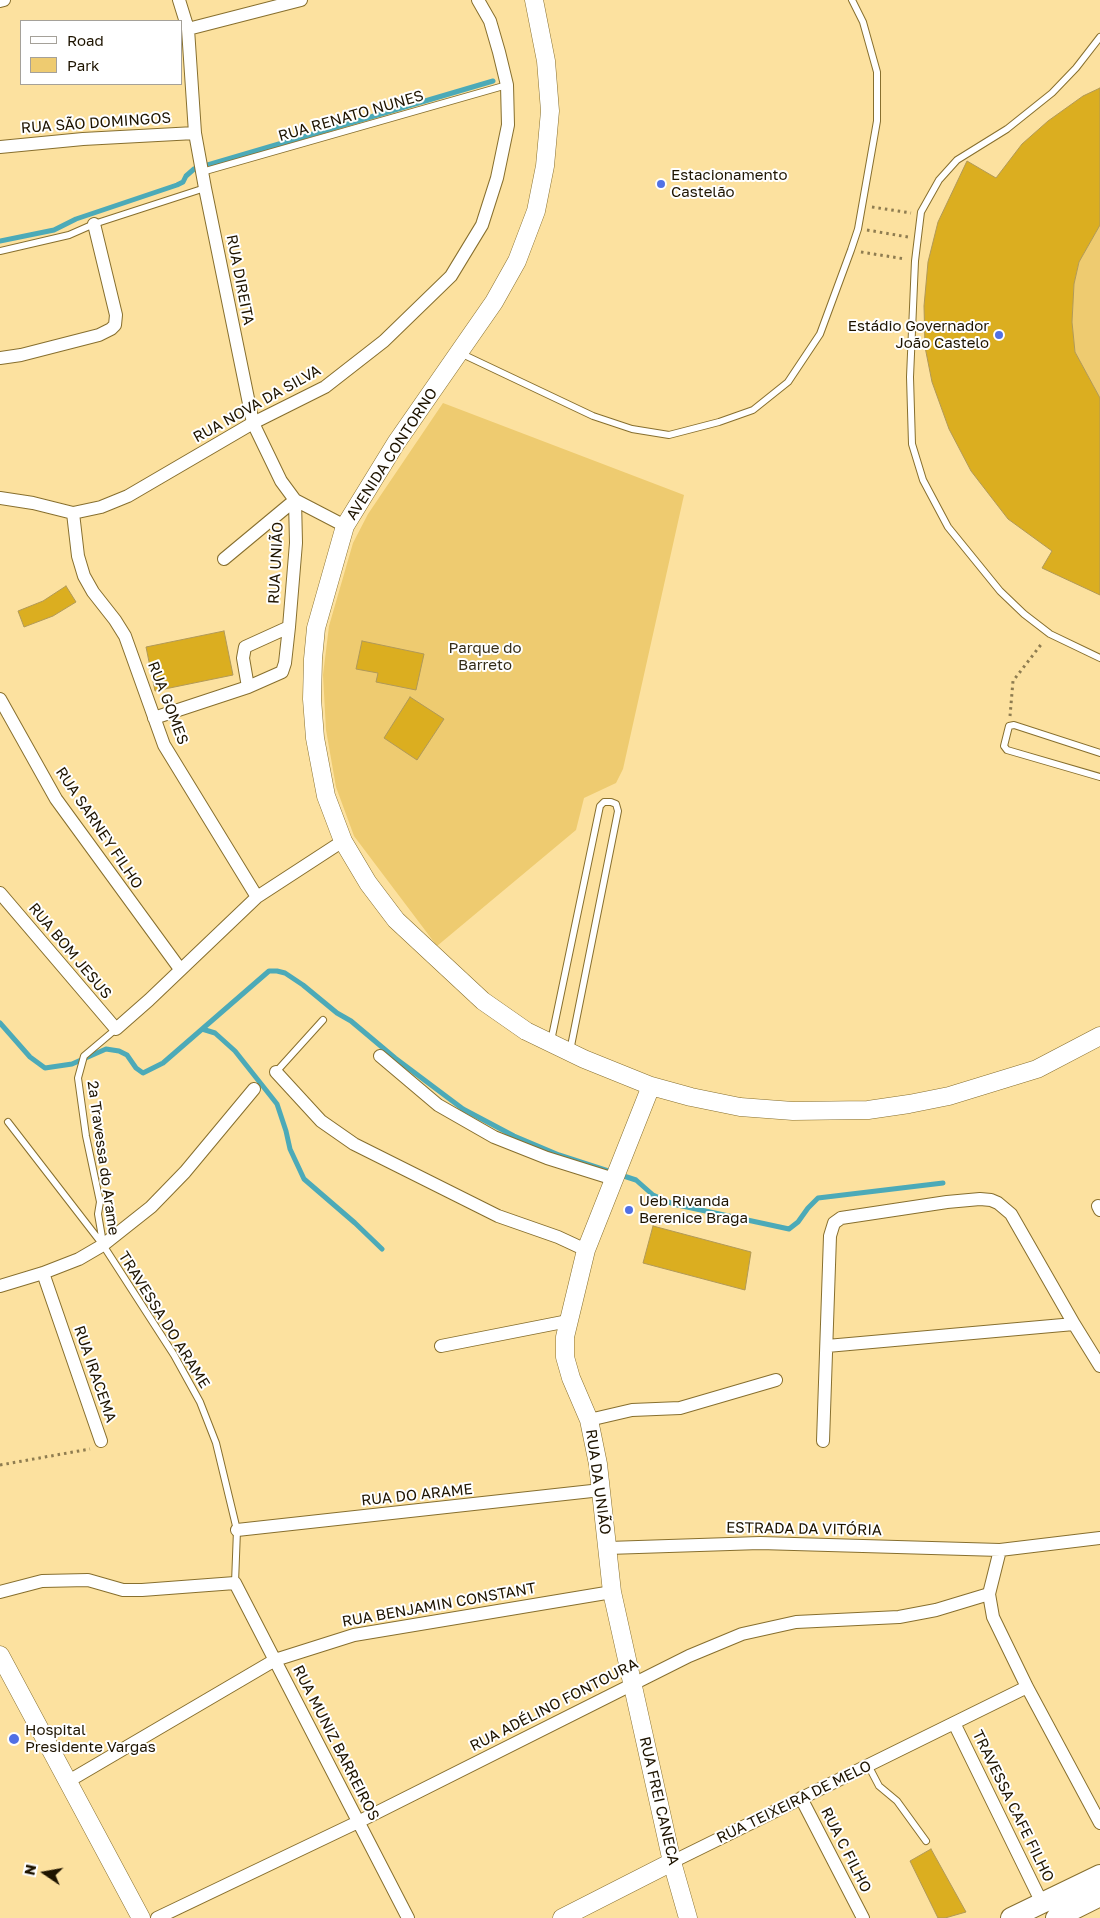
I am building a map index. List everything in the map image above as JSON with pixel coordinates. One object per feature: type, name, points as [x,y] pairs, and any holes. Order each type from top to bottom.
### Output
[{"type":"main road","points":[[1011,1918],[1100,1874]]},
{"type":"main road","points":[[1068,1915],[1100,1896]]},
{"type":"street","points":[[0,2],[4,0]]},
{"type":"street","name":"RUA DIREITA","points":[[179,0],[188,29],[195,133],[199,156],[254,423],[281,481],[295,500],[345,526]]},
{"type":"street","points":[[188,29],[301,0]]},
{"type":"street","name":"RUA NOVA DA SILVA","points":[[0,498],[33,503],[73,513],[102,507],[128,496],[254,423],[325,387],[384,341],[451,276],[482,225],[497,178],[508,125],[507,85],[490,20],[478,0]]},
{"type":"street","name":"AVENIDA CONTORNO","points":[[534,0],[546,61],[550,111],[545,166],[536,211],[517,261],[494,302],[396,443],[345,526],[316,628],[312,699],[319,767],[326,796],[343,841],[368,884],[396,920],[483,1001],[526,1031],[570,1052],[650,1086],[691,1097],[740,1107],[793,1111],[868,1110],[909,1104],[949,1096],[1037,1069],[1100,1036]]},
{"type":"street","name":"RUA SÃO DOMINGOS","points":[[0,147],[83,139],[195,133]]},
{"type":"street","points":[[0,358],[21,355],[99,335],[111,330],[115,326],[116,315],[94,224]]},
{"type":"street","points":[[224,559],[295,500]]},
{"type":"street","name":"RUA UNIÃO","points":[[154,718],[248,687],[282,672],[285,663],[289,627],[296,543],[295,500]]},
{"type":"street","name":"RUA GOMES","points":[[73,513],[78,556],[84,576],[93,592],[125,636],[164,745],[257,897]]},
{"type":"street","points":[[248,687],[243,658],[245,647],[289,627]]},
{"type":"street","name":"RUA SARNEY FILHO","points":[[0,699],[56,799],[180,969]]},
{"type":"street","points":[[116,1029],[257,897],[343,841]]},
{"type":"street","name":"RUA BOM JESUS","points":[[0,893],[116,1029]]},
{"type":"street","points":[[380,1056],[438,1105],[494,1137],[547,1158],[616,1173]]},
{"type":"street","points":[[276,1072],[321,1121],[354,1144],[498,1216],[558,1237],[586,1250]]},
{"type":"street","name":"RUA DA UNIÃO","points":[[632,1684],[612,1592],[601,1490],[589,1420],[571,1378],[565,1357],[565,1337],[586,1250],[650,1086]]},
{"type":"street","points":[[0,1286],[44,1273],[79,1259],[103,1245],[151,1207],[178,1179],[254,1089]]},
{"type":"street","points":[[823,1441],[830,1236],[834,1223],[841,1218],[980,1199],[991,1200],[1005,1207],[1011,1214],[1100,1366]]},
{"type":"street","name":"RUA IRACEMA","points":[[44,1273],[101,1441]]},
{"type":"street","points":[[441,1346],[493,1334],[568,1321]]},
{"type":"street","points":[[827,1346],[1074,1324]]},
{"type":"street","points":[[589,1420],[632,1410],[680,1408],[776,1380]]},
{"type":"street","name":"RUA DO ARAME","points":[[237,1530],[601,1490]]},
{"type":"street","name":"ESTRADA DA VITÓRIA","points":[[608,1548],[760,1543],[1000,1550],[1100,1538]]},
{"type":"street","points":[[1000,1550],[989,1594],[993,1617],[1027,1687],[1100,1823]]},
{"type":"street","points":[[0,1592],[42,1581],[88,1580],[123,1590],[235,1583]]},
{"type":"street","name":"RUA MUNIZ BARREIROS","points":[[235,1583],[408,1918]]},
{"type":"street","name":"RUA BENJAMIN CONSTANT","points":[[67,1782],[275,1660],[354,1635],[612,1592]]},
{"type":"street","name":"RUA ADÉLINO FONTOURA","points":[[157,1918],[358,1822],[688,1656],[742,1634],[796,1622],[899,1616],[936,1610],[989,1594]]},
{"type":"street","points":[[2,1663],[140,1918]]},
{"type":"street","name":"RUA FREI CANECA","points":[[632,1684],[672,1862],[688,1918]]},
{"type":"street","name":"RUA TEIXEIRA DE MELO","points":[[562,1918],[1027,1687]]},
{"type":"street","name":"TRAVESSA CAFE FILHO","points":[[954,1723],[1042,1903]]},
{"type":"street","name":"RUA C FILHO","points":[[801,1798],[863,1918]]},
{"type":"lane","points":[[459,353],[592,416],[632,429],[670,435],[719,422],[752,410],[788,382],[820,334],[851,250],[858,229],[877,121],[877,72],[863,22],[852,0]]},
{"type":"lane","points":[[1100,37],[1076,68],[1052,93],[1007,129],[957,160],[939,180],[921,215],[915,261],[910,377],[912,444],[923,480],[948,527],[974,561],[1012,603],[1050,634],[1100,658]]},
{"type":"lane","name":"RUA RENATO NUNES","points":[[202,171],[507,85]]},
{"type":"lane","points":[[0,251],[70,234],[94,224],[205,188]]},
{"type":"lane","points":[[1100,753],[1014,724],[1009,726],[1004,746],[1007,750],[1100,778]]},
{"type":"lane","points":[[551,1043],[600,806],[604,802],[611,802],[616,804],[618,811],[570,1052]]},
{"type":"lane","points":[[276,1072],[323,1020]]},
{"type":"lane","name":"2ª Travessa do Arame","points":[[103,1245],[98,1214],[100,1202],[86,1136],[78,1078],[84,1056],[116,1029]]},
{"type":"lane","name":"TRAVESSA DO ARAME","points":[[8,1122],[103,1245],[174,1355],[200,1402],[216,1442],[237,1530],[235,1583]]},
{"type":"lane","points":[[868,1765],[879,1786],[897,1801],[926,1840]]},
{"type":"path","points":[[862,205],[921,215]]},
{"type":"path","points":[[858,229],[918,239]]},
{"type":"path","points":[[851,250],[915,261]]},
{"type":"path","points":[[1009,726],[1013,681],[1050,634]]},
{"type":"path","name":"RUA IRACEMA","points":[[0,1465],[95,1448],[99,1446],[101,1441]]},
{"type":"green space","points":[[1100,225],[1100,398],[1075,352],[1072,322],[1074,284],[1079,262]]},
{"type":"green space","name":"Parque do Barreto","points":[[443,403],[684,495],[623,769],[616,783],[584,798],[576,830],[437,946],[354,836],[336,787],[326,730],[323,675],[329,626],[353,543],[368,514]]},
{"type":"building","name":"Estádio Governador João Castelo","points":[[1100,88],[1100,225],[1079,262],[1074,284],[1072,322],[1075,352],[1100,398],[1100,595],[1042,568],[1052,551],[1008,519],[971,471],[949,429],[932,382],[925,347],[924,306],[928,262],[938,222],[967,161],[996,178],[1022,144],[1048,121],[1083,96]]},
{"type":"building","points":[[66,586],[76,602],[53,616],[24,627],[18,611],[43,601]]},
{"type":"building","points":[[224,631],[233,675],[155,691],[146,647]]},
{"type":"building","points":[[362,641],[424,654],[416,690],[376,682],[378,673],[356,669]]},
{"type":"building","points":[[410,697],[444,719],[417,760],[384,738]]},
{"type":"building","points":[[653,1226],[751,1252],[745,1290],[643,1263]]},
{"type":"building","points":[[931,1849],[966,1912],[938,1918],[910,1861]]},
{"type":"waterway","points":[[0,241],[54,230],[76,219],[177,185],[183,182],[186,176],[194,169],[493,81]]},
{"type":"waterway","points":[[0,1023],[30,1057],[45,1068],[72,1064],[106,1049],[119,1051],[127,1055],[136,1068],[143,1073],[163,1063],[269,971],[277,971],[285,973],[303,985],[463,1109],[514,1136],[559,1155],[636,1180],[653,1195],[673,1204],[789,1229],[798,1222],[818,1198],[943,1183]]},
{"type":"waterway","points":[[202,1029],[215,1033],[235,1051],[277,1104],[290,1149],[304,1179],[382,1249]]},
{"type":"place","name":"Estacionamento Castelão","points":[[661,184]]},
{"type":"place","name":"Estádio Governador João Castelo","points":[[999,335]]},
{"type":"place","name":"Ueb Rivanda Berenice Braga","points":[[629,1210]]},
{"type":"place","name":"Hospital Presidente Vargas","points":[[14,1739]]}]
